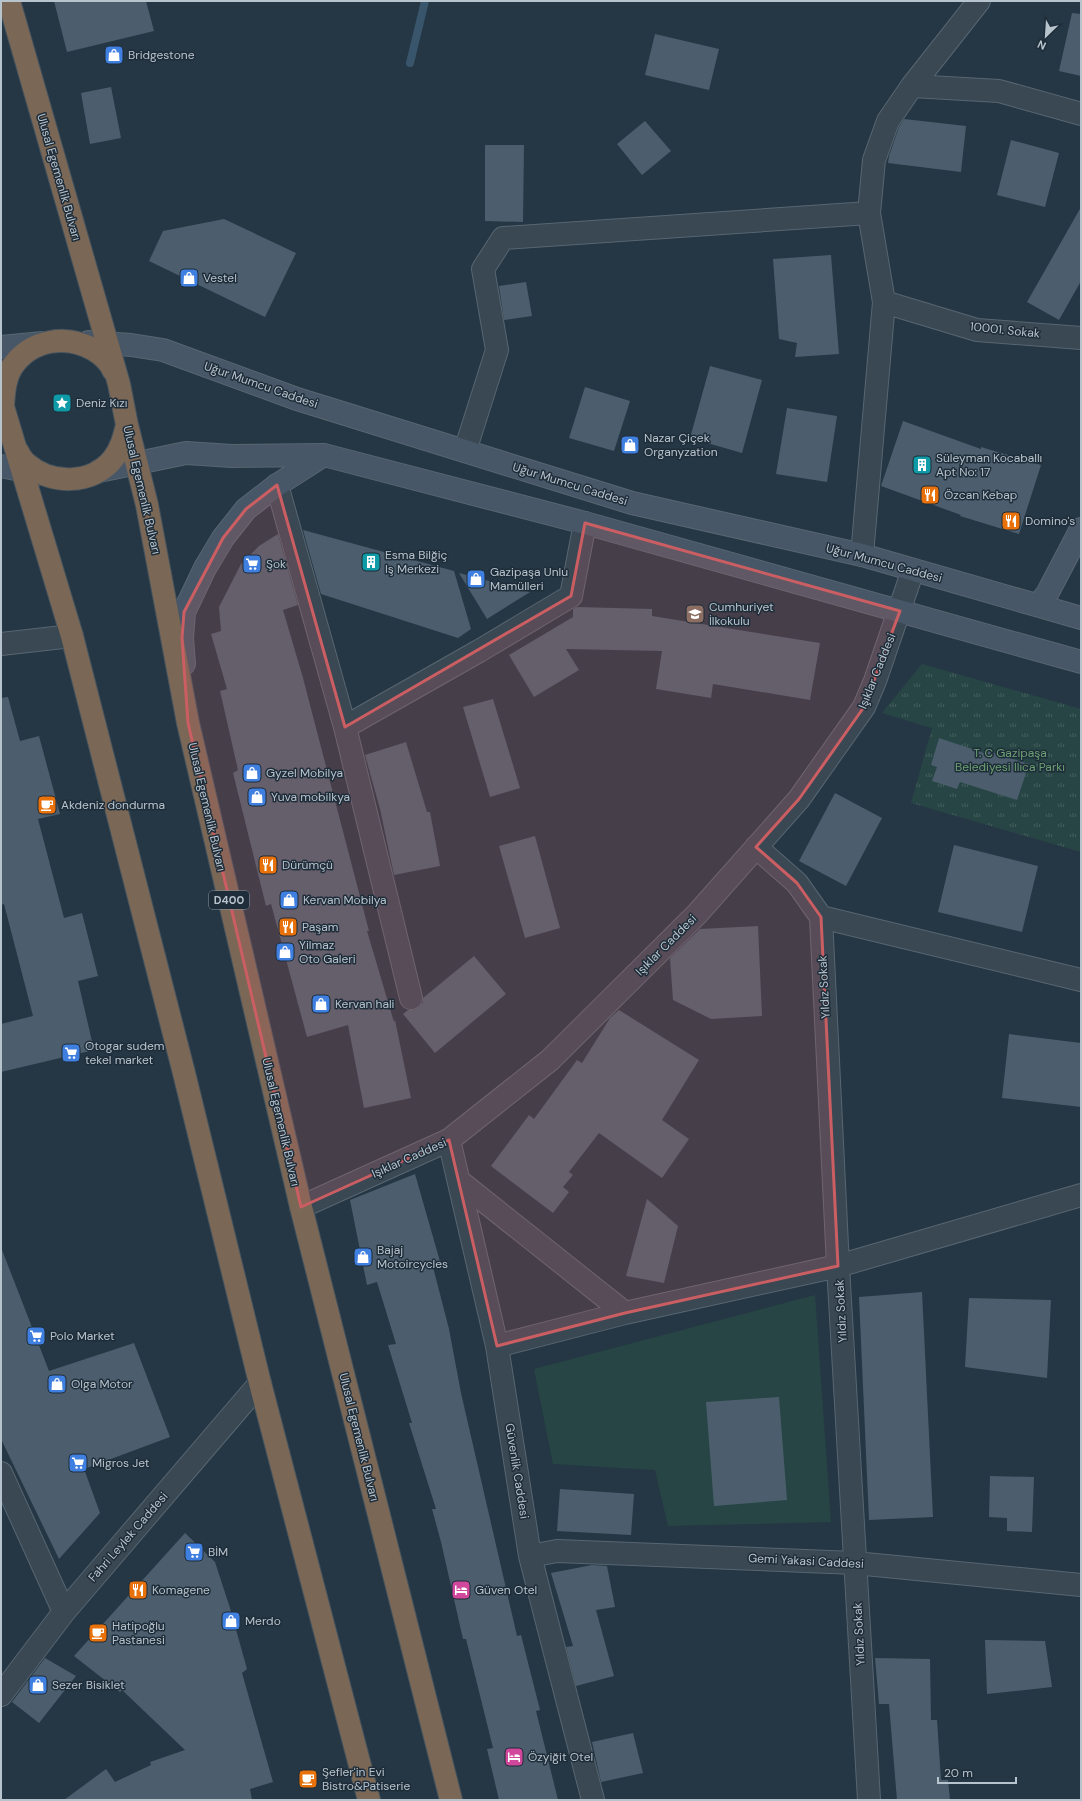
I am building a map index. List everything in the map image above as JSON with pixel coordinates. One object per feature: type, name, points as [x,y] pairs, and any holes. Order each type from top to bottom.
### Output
[{"type":"highway","name":"Ulusal Egemenlik Bulvarı","points":[[9,1],[119,384],[136,464],[147,505],[188,723],[301,1206],[451,1800]]},
{"type":"highway","points":[[119,384],[112,367],[99,353],[83,344],[53,341],[25,352],[12,367],[4,386],[2,403],[72,636],[182,1065],[260,1383],[369,1800]]},
{"type":"highway","points":[[14,447],[26,464],[43,475],[63,480],[81,479],[99,471],[113,459],[122,443],[127,425]]},
{"type":"main road","name":"Uğur Mumcu Caddesi","points":[[1,348],[53,341],[107,343],[163,350],[297,399],[632,503],[862,555],[1081,618]]},
{"type":"main road","points":[[99,471],[186,453],[232,456],[324,455],[585,522],[1081,662]]},
{"type":"main road","points":[[188,723],[182,638],[184,612],[205,568],[222,538],[246,509],[277,485],[324,455]]},
{"type":"main road","points":[[1,466],[43,475]]},
{"type":"main road","points":[[1038,605],[1047,594],[1081,529]]},
{"type":"street","points":[[862,555],[884,302],[869,213],[874,160],[888,121],[912,86],[979,1]]},
{"type":"street","points":[[912,86],[999,91],[1081,114]]},
{"type":"street","points":[[465,452],[497,350],[483,269],[503,238],[869,213]]},
{"type":"street","name":"10001. Sokak","points":[[884,302],[977,330],[1081,338]]},
{"type":"street","points":[[277,485],[345,727],[411,998]]},
{"type":"street","points":[[345,727],[479,651],[571,596],[585,522]]},
{"type":"street","name":"Işıklar Caddesi","points":[[301,1206],[449,1140],[550,1060],[697,914],[799,799],[864,708],[900,611],[913,570]]},
{"type":"street","points":[[1,644],[72,636]]},
{"type":"street","points":[[756,848],[797,883],[821,917],[1081,980]]},
{"type":"street","name":"Yıldız Sokak","points":[[821,917],[838,1266],[869,1800]]},
{"type":"street","name":"Güvenlik Caddesi","points":[[449,1140],[497,1346],[530,1556],[593,1800]]},
{"type":"street","points":[[459,1181],[625,1313]]},
{"type":"street","points":[[497,1346],[625,1313],[838,1266],[1081,1195]]},
{"type":"street","name":"Fahri Leylek Caddesi","points":[[1,1695],[64,1612],[260,1383]]},
{"type":"street","points":[[1,1473],[64,1612]]},
{"type":"street","name":"Gemi Yakasi Caddesi","points":[[530,1556],[557,1551],[855,1563],[1081,1585]]},
{"type":"highlighted area","points":[[277,485],[345,727],[571,596],[585,523],[900,611],[864,707],[799,799],[756,847],[797,883],[821,917],[838,1266],[625,1313],[497,1346],[449,1140],[301,1207],[188,723],[182,638],[184,612],[223,538],[246,509]]},
{"type":"green space","name":"T. C Gazipaşa Belediyesi Ilıca Parkı","points":[[922,664],[1081,709],[1081,852],[911,803],[932,728],[882,713]]},
{"type":"green space","points":[[815,1295],[831,1522],[668,1526],[655,1470],[553,1464],[534,1369]]},
{"type":"building","points":[[54,1],[146,1],[154,31],[67,52]]},
{"type":"building","points":[[1072,13],[1081,14],[1081,76],[1059,71]]},
{"type":"building","points":[[655,34],[719,49],[709,90],[645,75]]},
{"type":"building","points":[[111,87],[121,138],[90,144],[81,93]]},
{"type":"building","points":[[904,119],[966,126],[961,172],[888,163],[899,127]]},
{"type":"building","points":[[645,121],[671,151],[642,175],[617,144]]},
{"type":"building","points":[[1011,140],[1059,153],[1045,207],[997,195]]},
{"type":"building","points":[[485,145],[524,145],[523,222],[485,221]]},
{"type":"building","points":[[1081,207],[1081,281],[1059,320],[1027,302]]},
{"type":"building","points":[[224,219],[296,253],[265,317],[149,261],[163,231]]},
{"type":"building","points":[[831,255],[839,354],[795,357],[797,343],[779,339],[773,259]]},
{"type":"building","points":[[526,282],[532,316],[504,320],[499,286]]},
{"type":"building","points":[[710,366],[762,380],[742,453],[690,438]]},
{"type":"building","points":[[585,387],[630,401],[614,451],[569,438]]},
{"type":"building","points":[[787,408],[837,416],[827,482],[776,474]]},
{"type":"building","points":[[903,421],[981,449],[981,447],[1041,465],[1019,534],[960,516],[961,515],[881,486]]},
{"type":"building","name":"Esma Bilğiç Iş Merkezi","points":[[303,530],[454,571],[471,629],[458,638],[321,594]]},
{"type":"building","points":[[278,534],[298,605],[283,610],[303,678],[369,931],[367,931],[394,1022],[395,1020],[411,1098],[364,1108],[348,1025],[307,1037],[271,904],[266,906],[233,773],[238,770],[220,691],[227,689],[211,634],[221,631],[219,607],[241,564],[259,546]]},
{"type":"building","points":[[459,573],[530,592],[487,619]]},
{"type":"building","points":[[577,607],[652,609],[652,616],[820,643],[810,700],[713,684],[711,698],[656,689],[662,651],[566,649],[579,670],[534,697],[509,655],[573,617],[573,609]]},
{"type":"building","points":[[8,697],[20,741],[39,736],[60,814],[38,819],[64,918],[82,913],[98,976],[78,981],[94,1050],[1,1072],[1,1024],[33,1016],[4,904],[1,905],[1,698]]},
{"type":"building","points":[[493,699],[520,788],[490,797],[463,707]]},
{"type":"building","points":[[939,738],[987,754],[988,751],[1029,764],[1017,800],[960,782],[957,789],[932,781],[937,767],[931,765]]},
{"type":"building","points":[[406,742],[427,812],[430,812],[440,866],[394,875],[380,809],[365,755]]},
{"type":"building","points":[[835,793],[882,818],[846,886],[799,861]]},
{"type":"building","points":[[535,836],[560,928],[525,938],[499,846]]},
{"type":"building","points":[[954,845],[1038,866],[1022,932],[938,912]]},
{"type":"building","points":[[758,926],[762,1016],[711,1019],[673,1000],[670,958],[700,929]]},
{"type":"building","points":[[474,956],[506,994],[435,1053],[403,1014],[408,1010],[414,1010],[419,1007],[423,1002],[423,998]]},
{"type":"building","points":[[619,1010],[699,1060],[662,1120],[689,1139],[662,1178],[599,1133],[569,1172],[573,1175],[563,1187],[569,1192],[553,1213],[491,1166],[529,1115],[534,1119],[577,1060],[582,1063],[610,1018]]},
{"type":"building","points":[[1009,1034],[1081,1043],[1081,1107],[1002,1098]]},
{"type":"building","points":[[415,1174],[441,1265],[433,1267],[449,1329],[461,1393],[517,1636],[521,1635],[540,1710],[536,1711],[558,1800],[499,1800],[487,1749],[493,1748],[466,1639],[463,1639],[432,1509],[436,1509],[409,1423],[412,1423],[388,1345],[396,1344],[377,1282],[367,1285],[350,1200]]},
{"type":"building","points":[[647,1199],[678,1226],[664,1283],[626,1276]]},
{"type":"building","points":[[2,1250],[49,1371],[134,1343],[170,1437],[84,1469],[100,1513],[59,1559],[1,1439]]},
{"type":"building","points":[[922,1292],[933,1517],[869,1520],[859,1297]]},
{"type":"building","points":[[969,1298],[1051,1300],[1047,1378],[965,1367]]},
{"type":"building","points":[[779,1397],[787,1500],[714,1506],[706,1402]]},
{"type":"building","points":[[990,1476],[1034,1477],[1032,1532],[1007,1531],[1007,1518],[989,1517]]},
{"type":"building","points":[[560,1489],[634,1494],[631,1535],[557,1531]]},
{"type":"building","points":[[185,1533],[215,1562],[247,1669],[242,1673],[273,1782],[250,1789],[252,1800],[64,1800],[106,1769],[115,1782],[151,1765],[150,1762],[185,1750],[122,1690],[120,1692],[74,1656]]},
{"type":"building","points":[[592,1565],[607,1566],[615,1607],[596,1610],[614,1676],[576,1686],[566,1647],[573,1646],[551,1573]]},
{"type":"building","points":[[985,1640],[1045,1641],[1052,1687],[987,1694]]},
{"type":"building","points":[[45,1658],[76,1676],[39,1723],[12,1702]]},
{"type":"building","points":[[875,1658],[930,1659],[931,1720],[937,1720],[941,1780],[948,1780],[950,1800],[897,1800],[889,1704],[879,1704]]},
{"type":"building","points":[[633,1733],[643,1773],[601,1782],[592,1742]]},
{"type":"waterway","points":[[410,63],[425,1]]},
{"type":"place","name":"Bridgestone","points":[[114,55]]},
{"type":"place","name":"Vestel","points":[[189,278]]},
{"type":"place","name":"Deniz Kızı","points":[[62,403]]},
{"type":"place","name":"Nazar Çiçek Organyzation","points":[[630,445]]},
{"type":"place","name":"Süleyman Kocaballı Apt No: 17","points":[[922,465]]},
{"type":"place","name":"Özcan Kebap","points":[[930,495]]},
{"type":"place","name":"Domino's","points":[[1011,521]]},
{"type":"place","name":"Esma Bilğiç Iş Merkezi","points":[[371,562]]},
{"type":"place","name":"Şok","points":[[252,564]]},
{"type":"place","name":"Gazipaşa Unlu Mamülleri","points":[[476,579]]},
{"type":"place","name":"Cumhuriyet İlkokulu","points":[[695,614]]},
{"type":"place","name":"Gyzel Mobilya","points":[[252,773]]},
{"type":"place","name":"Yuva mobilkya","points":[[257,797]]},
{"type":"place","name":"Akdeniz dondurma","points":[[47,805]]},
{"type":"place","name":"Dürümçü","points":[[268,865]]},
{"type":"place","name":"Kervan Mobilya","points":[[289,900]]},
{"type":"place","name":"Paşam","points":[[288,927]]},
{"type":"place","name":"Yilmaz Oto Galeri","points":[[285,952]]},
{"type":"place","name":"Kervan hali","points":[[321,1004]]},
{"type":"place","name":"Otogar sudem tekel market","points":[[71,1053]]},
{"type":"place","name":"Bajaj Motoircycles","points":[[363,1257]]},
{"type":"place","name":"Polo Market","points":[[36,1336]]},
{"type":"place","name":"Olga Motor","points":[[57,1384]]},
{"type":"place","name":"Migros Jet","points":[[78,1463]]},
{"type":"place","name":"BİM","points":[[194,1552]]},
{"type":"place","name":"Komagene","points":[[138,1590]]},
{"type":"place","name":"Güven Otel","points":[[461,1590]]},
{"type":"place","name":"Merdo","points":[[231,1621]]},
{"type":"place","name":"Hatipoğlu Pastanesi","points":[[98,1633]]},
{"type":"place","name":"Sezer Bisiklet","points":[[38,1685]]},
{"type":"place","name":"Özyiğit Otel","points":[[514,1757]]},
{"type":"place","name":"Şefler'in Evi Bistro&Patiserie","points":[[308,1779]]}]
